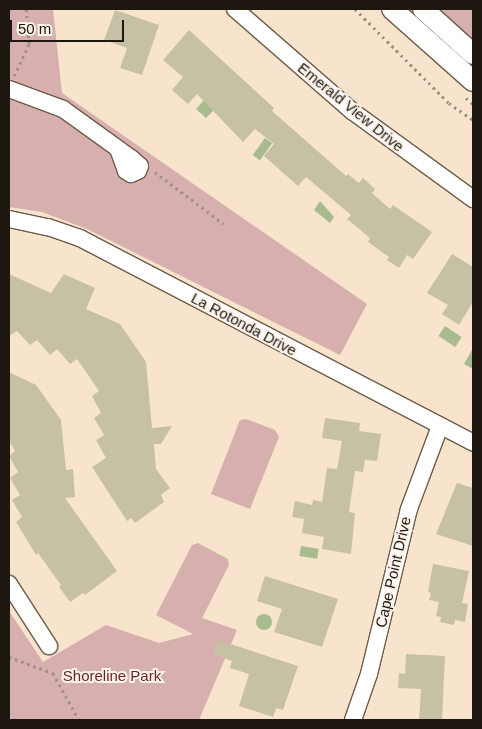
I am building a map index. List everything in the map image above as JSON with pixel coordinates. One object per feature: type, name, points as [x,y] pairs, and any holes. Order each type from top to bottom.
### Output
[{"type":"main road","points":[[392,9],[473,81]]},
{"type":"main road","points":[[423,9],[473,54]]},
{"type":"street","name":"Emerald View Drive","points":[[235,9],[352,111],[473,199]]},
{"type":"street","points":[[10,84],[63,109],[140,166]]},
{"type":"street","name":"La Rotonda Drive","points":[[9,219],[48,226],[80,238],[473,443]]},
{"type":"street","name":"Cape Point Drive","points":[[353,720],[369,674],[408,509],[440,426]]},
{"type":"street","points":[[9,584],[49,646]]},
{"type":"path","points":[[10,84],[29,44],[26,9]]},
{"type":"path","points":[[355,9],[449,103],[473,120]]},
{"type":"path","points":[[140,166],[153,171],[224,224]]},
{"type":"path","points":[[9,657],[53,673],[79,720]]},
{"type":"green space","points":[[9,9],[53,9],[62,93],[367,304],[340,355],[87,229],[42,212],[9,207]]},
{"type":"green space","points":[[438,9],[473,9],[473,45]]},
{"type":"green space","points":[[246,419],[275,430],[279,437],[250,509],[211,494],[240,420]]},
{"type":"green space","name":"Shoreline Park","points":[[198,543],[228,559],[229,565],[202,618],[237,630],[199,720],[9,720],[9,611],[43,662],[106,625],[159,643],[193,634],[156,615],[192,545]]},
{"type":"shaded area","points":[[213,90],[214,110],[206,118],[196,109]]},
{"type":"shaded area","points":[[265,138],[272,143],[260,160],[253,155]]},
{"type":"shaded area","points":[[320,201],[334,217],[330,223],[314,210]]},
{"type":"shaded area","points":[[445,326],[462,337],[455,347],[438,336]]},
{"type":"shaded area","points":[[473,348],[473,369],[464,364]]},
{"type":"shaded area","points":[[301,546],[319,549],[317,559],[299,556]]},
{"type":"shaded area","points":[[264,614],[270,616],[272,622],[270,628],[264,630],[258,628],[256,622],[258,616]]},
{"type":"building","points":[[115,10],[159,25],[142,75],[120,68],[127,48],[104,40]]},
{"type":"building","points":[[189,30],[274,108],[272,111],[346,176],[348,174],[359,183],[363,178],[375,189],[372,193],[390,209],[393,205],[432,232],[413,259],[407,255],[399,268],[387,260],[389,257],[368,242],[370,238],[347,219],[351,215],[306,177],[298,186],[264,156],[274,144],[255,129],[243,142],[197,94],[188,104],[172,90],[183,77],[163,60]]},
{"type":"building","points":[[452,254],[473,267],[473,302],[459,325],[442,314],[448,305],[427,293]]},
{"type":"building","points":[[9,274],[51,293],[64,274],[95,288],[86,309],[120,324],[146,362],[152,428],[172,426],[161,444],[154,444],[156,469],[170,488],[161,495],[164,502],[135,523],[131,518],[127,521],[92,467],[106,458],[96,440],[104,435],[94,418],[101,413],[92,396],[99,391],[77,359],[70,364],[57,349],[50,355],[37,340],[30,345],[17,331],[9,336]]},
{"type":"building","points":[[9,372],[36,385],[61,420],[66,470],[73,469],[75,497],[65,498],[117,571],[85,595],[83,593],[70,602],[59,587],[61,585],[38,553],[36,555],[16,522],[22,517],[12,500],[20,495],[10,478],[18,472],[9,456],[15,451],[9,441]]},
{"type":"building","points":[[325,418],[360,423],[359,431],[381,434],[377,461],[365,460],[363,472],[355,471],[349,512],[355,513],[351,554],[322,549],[324,537],[302,533],[304,519],[292,517],[295,501],[312,505],[313,500],[322,502],[327,468],[337,469],[342,441],[322,438]]},
{"type":"building","points":[[457,483],[473,488],[473,546],[436,534]]},
{"type":"building","points":[[433,564],[469,571],[462,603],[468,604],[465,622],[455,620],[454,625],[440,622],[441,617],[436,616],[439,602],[429,600],[431,593],[428,592]]},
{"type":"building","points":[[265,576],[338,599],[322,647],[274,632],[282,609],[257,601]]},
{"type":"building","points":[[218,640],[298,666],[283,710],[276,708],[273,717],[239,706],[249,674],[230,668],[232,661],[213,654]]},
{"type":"building","points":[[406,654],[445,656],[442,720],[419,720],[421,689],[398,688],[399,673],[405,674]]}]
